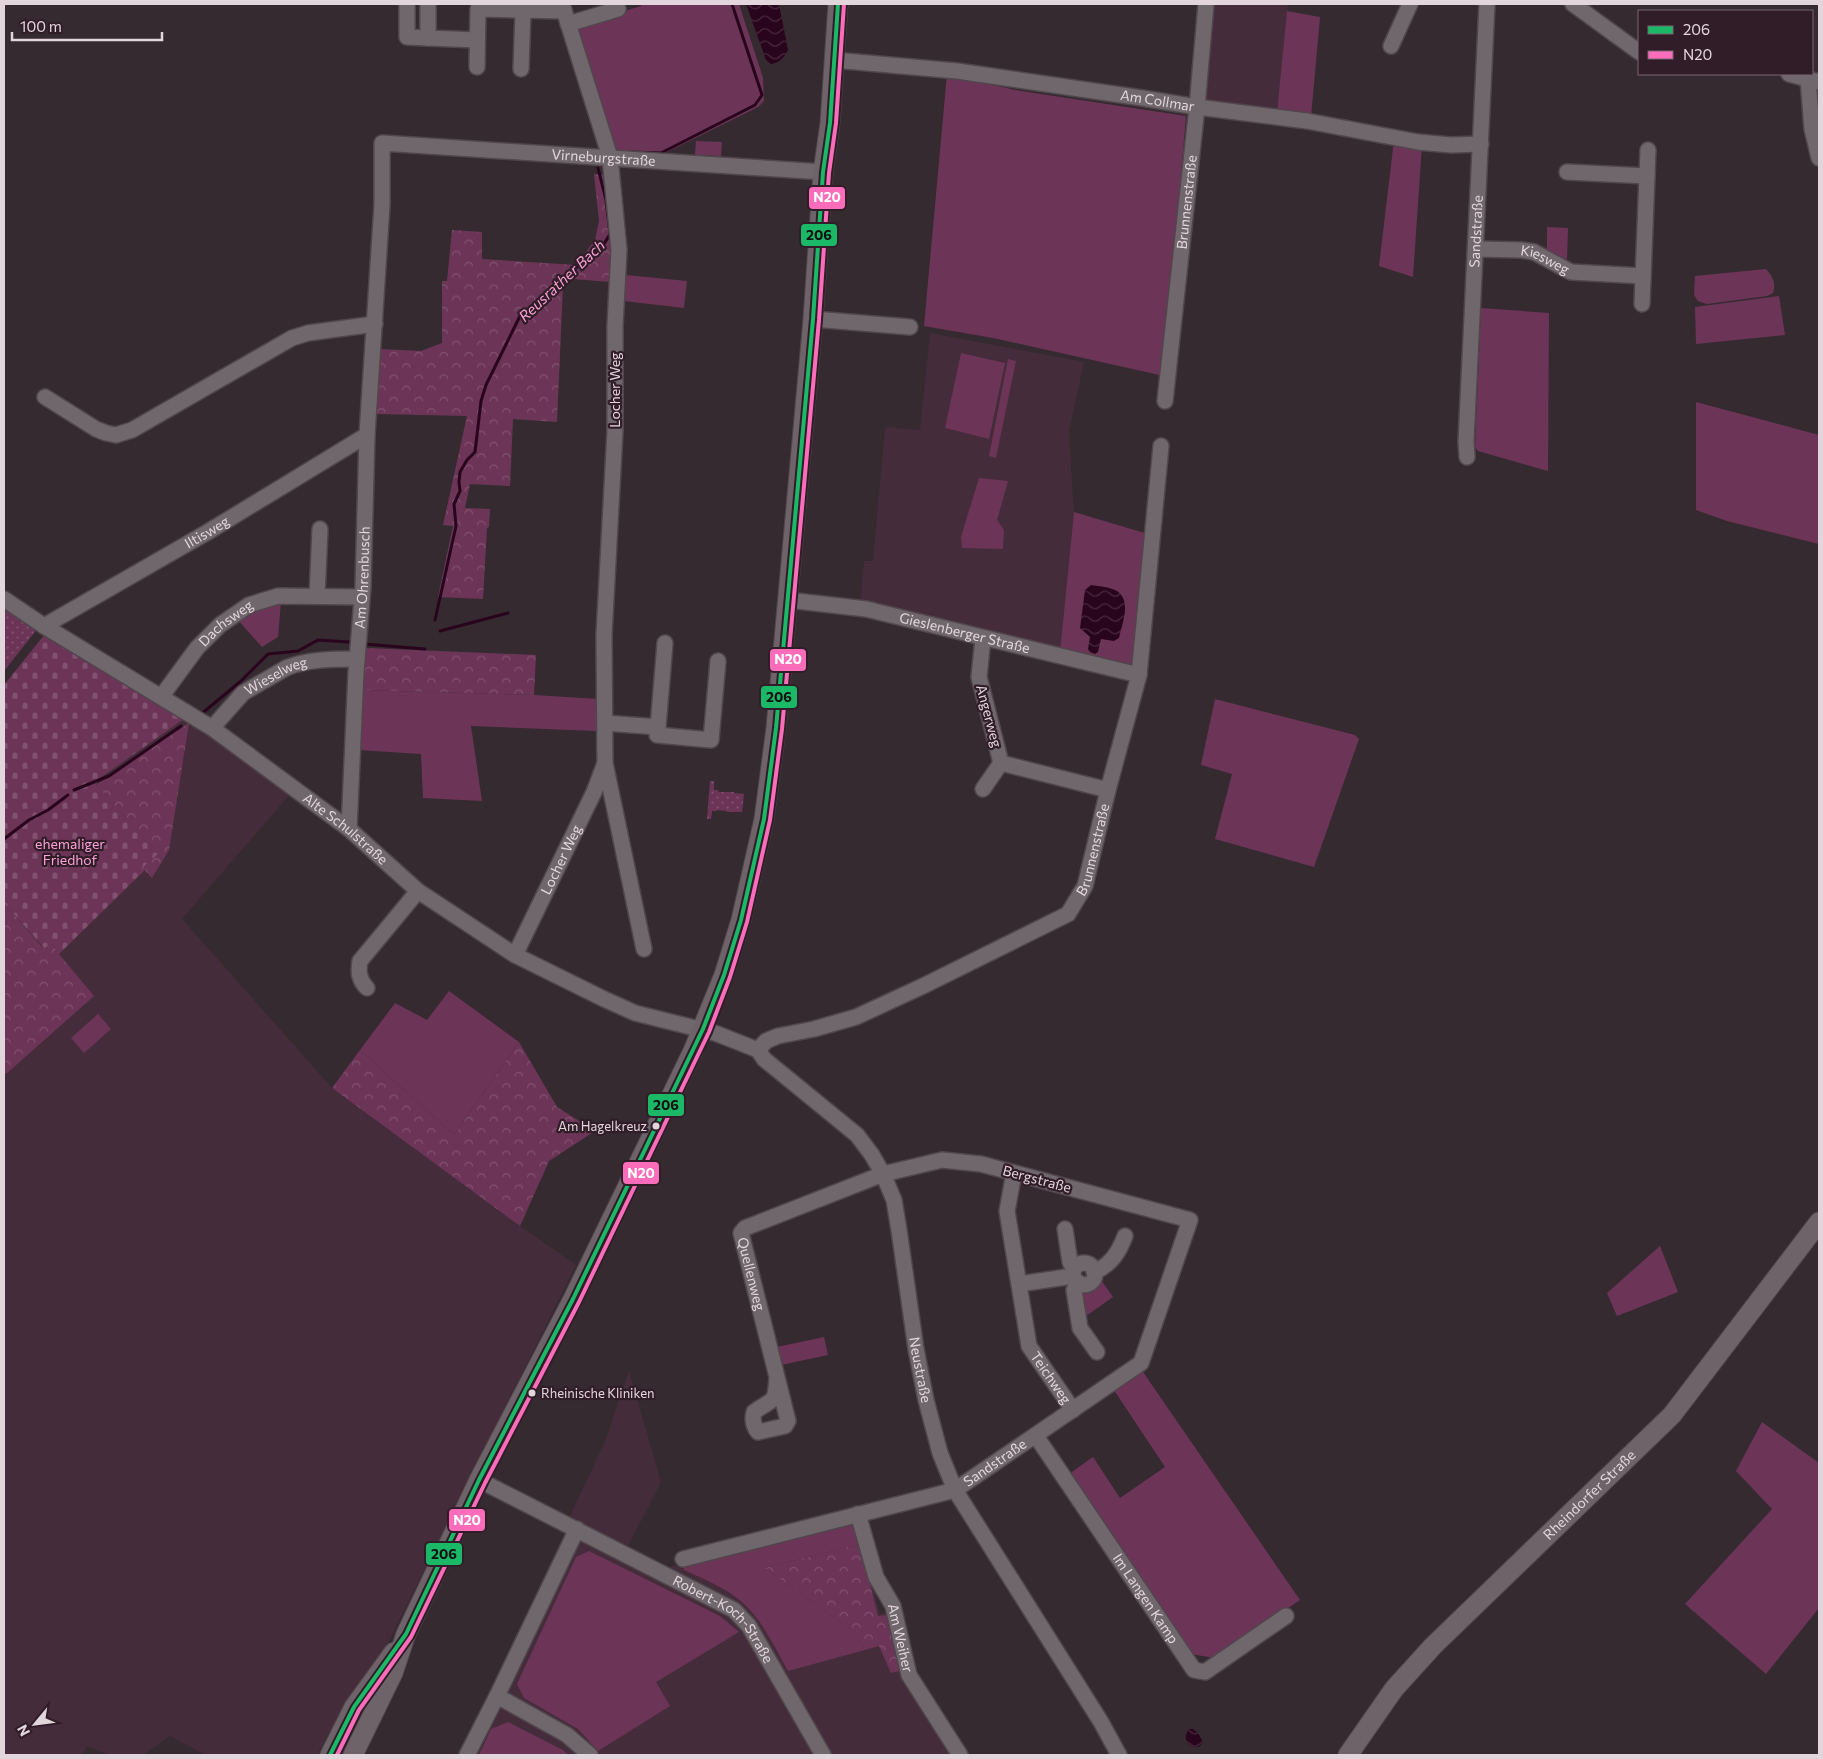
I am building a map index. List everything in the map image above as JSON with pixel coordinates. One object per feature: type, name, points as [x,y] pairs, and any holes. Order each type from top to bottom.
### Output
[{"type":"main road","points":[[353,1755],[393,1673],[406,1634],[479,1480],[556,1332],[702,1029],[736,939],[748,897],[760,842],[770,778],[788,600],[823,172],[830,123],[838,4]]},
{"type":"main road","name":"Rheindorfer Straße","points":[[1348,1755],[1394,1689],[1434,1646],[1672,1415],[1819,1222]]},
{"type":"main road","points":[[330,1755],[354,1707],[406,1634]]},
{"type":"street","points":[[407,4],[407,38],[478,40]]},
{"type":"street","points":[[428,4],[428,38]]},
{"type":"street","name":"Brunnenstraße","points":[[1165,401],[1198,107],[1206,4]]},
{"type":"street","points":[[1391,46],[1410,4]]},
{"type":"street","name":"Sandstraße","points":[[1467,457],[1466,442],[1487,4]]},
{"type":"street","points":[[1573,4],[1638,51]]},
{"type":"street","points":[[477,67],[478,9],[565,13],[618,9]]},
{"type":"street","points":[[521,69],[523,11]]},
{"type":"street","name":"Locher Weg","points":[[565,13],[610,157],[619,250],[615,326],[615,431],[604,635],[605,763],[644,949]]},
{"type":"street","name":"Am Collmar","points":[[834,60],[950,70],[1198,107],[1307,121],[1418,142],[1451,145],[1481,144]]},
{"type":"street","points":[[1793,75],[1813,80],[1812,129],[1819,158]]},
{"type":"street","name":"Virneburgstraße","points":[[382,143],[823,172]]},
{"type":"street","name":"Am Ohrenbusch","points":[[349,829],[357,659],[362,597],[368,435],[382,205],[382,143]]},
{"type":"street","points":[[1642,304],[1648,150]]},
{"type":"street","points":[[1566,172],[1647,176]]},
{"type":"street","name":"Kiesweg","points":[[1476,249],[1534,252],[1571,272],[1643,276]]},
{"type":"street","points":[[812,319],[910,327]]},
{"type":"street","points":[[45,397],[96,429],[116,435],[132,430],[292,338],[308,333],[375,324]]},
{"type":"street","name":"Iltisweg","points":[[44,626],[206,533],[368,435]]},
{"type":"street","name":"Brunnenstraße","points":[[758,1050],[766,1041],[778,1036],[814,1029],[856,1017],[1068,914],[1085,886],[1108,790],[1140,676],[1161,446]]},
{"type":"street","points":[[317,596],[320,529]]},
{"type":"street","name":"Dachsweg","points":[[161,697],[197,648],[220,625],[245,607],[278,596],[362,597]]},
{"type":"street","name":"Alte Schulstraße","points":[[4,598],[44,626],[212,728],[349,829],[418,890],[515,954],[636,1013],[681,1026],[702,1029]]},
{"type":"street","name":"Gieslenberger Straße","points":[[788,600],[821,602],[866,609],[1140,676]]},
{"type":"street","name":"Angerweg","points":[[983,638],[979,677],[1001,763],[983,789]]},
{"type":"street","points":[[665,643],[657,736],[711,740],[718,661]]},
{"type":"street","name":"Wieselweg","points":[[212,728],[243,693],[286,668],[293,665],[329,659],[357,659]]},
{"type":"street","points":[[605,723],[658,727]]},
{"type":"street","name":"Locher Weg","points":[[515,954],[594,792],[605,763]]},
{"type":"street","name":"Angerweg","points":[[1001,763],[1108,790]]},
{"type":"street","points":[[367,988],[361,982],[358,972],[360,961],[418,890]]},
{"type":"street","name":"Neustraße","points":[[702,1029],[758,1050],[764,1059],[857,1135],[872,1155],[894,1200],[916,1349],[926,1400],[940,1453],[955,1490],[1101,1722],[1114,1754]]},
{"type":"street","name":"Bergstraße","points":[[882,1174],[942,1160],[981,1164],[1190,1220]]},
{"type":"street","name":"Teichweg","points":[[1014,1173],[1007,1211],[1029,1346],[1073,1410]]},
{"type":"street","name":"Quellenweg","points":[[777,1377],[741,1233],[745,1228],[882,1174]]},
{"type":"street","name":"Sandstraße","points":[[683,1559],[955,1490],[1036,1436],[1141,1363],[1190,1220]]},
{"type":"street","points":[[1065,1229],[1070,1262],[1075,1276]]},
{"type":"street","points":[[1097,1352],[1080,1328],[1074,1290],[1075,1276],[1079,1264],[1086,1263],[1091,1266],[1094,1272],[1104,1268],[1118,1252],[1125,1236]]},
{"type":"street","points":[[1019,1284],[1075,1276]]},
{"type":"street","name":"Im Langen Kamp","points":[[1036,1436],[1194,1670],[1204,1672],[1286,1616]]},
{"type":"street","name":"Robert-Koch-Straße","points":[[479,1480],[734,1610],[749,1626],[823,1755]]},
{"type":"street","name":"Am Weiher","points":[[858,1514],[876,1577],[893,1606],[909,1675],[960,1755]]},
{"type":"street","points":[[467,1755],[577,1529]]},
{"type":"street","points":[[497,1696],[567,1735],[590,1755]]},
{"type":"shaded area","points":[[1212,4],[1288,4],[1277,112],[1203,101]]},
{"type":"shaded area","points":[[930,333],[1084,362],[1069,431],[1074,512],[1060,652],[860,607],[864,561],[873,561],[885,427],[920,430]]},
{"type":"shaded area","points":[[45,634],[219,741],[292,792],[182,919],[332,1088],[576,1265],[382,1655],[348,1699],[317,1755],[206,1755],[170,1736],[143,1755],[110,1755],[87,1746],[82,1755],[4,1755],[4,687]]},
{"type":"shaded area","points":[[629,1371],[661,1482],[628,1546],[570,1516],[605,1442]]},
{"type":"shaded area","points":[[855,1521],[880,1614],[888,1611],[953,1755],[468,1755],[569,1534],[644,1573]]},
{"type":"green space","points":[[641,4],[739,4],[763,78],[764,101],[758,107],[661,155],[617,153],[577,26],[641,6]]},
{"type":"green space","points":[[1287,11],[1320,17],[1311,117],[1277,112]]},
{"type":"green space","points":[[947,74],[1015,90],[1186,116],[1164,376],[993,338],[924,326]]},
{"type":"green space","points":[[1394,140],[1422,145],[1413,277],[1379,266]]},
{"type":"green space","points":[[696,141],[722,142],[721,156],[695,155]]},
{"type":"green space","points":[[594,174],[604,175],[610,238],[610,282],[573,279],[563,286],[557,422],[513,419],[510,486],[470,484],[465,508],[490,509],[489,527],[487,528],[483,599],[438,597],[453,526],[443,525],[467,416],[377,414],[379,349],[421,351],[442,343],[442,281],[447,281],[452,230],[482,232],[482,259],[576,265],[595,240],[599,221]]},
{"type":"green space","points":[[1547,227],[1568,228],[1567,259],[1559,258],[1547,252]]},
{"type":"green space","points":[[1766,269],[1774,283],[1773,293],[1767,296],[1707,304],[1698,301],[1694,295],[1695,276]]},
{"type":"green space","points":[[626,275],[687,281],[684,308],[624,301]]},
{"type":"green space","points":[[1779,296],[1785,335],[1696,344],[1695,307]]},
{"type":"green space","points":[[1481,308],[1549,313],[1548,471],[1478,451],[1475,447]]},
{"type":"green space","points":[[961,353],[1005,363],[989,439],[945,428]]},
{"type":"green space","points":[[1008,359],[1016,361],[996,458],[989,456]]},
{"type":"green space","points":[[1696,402],[1819,435],[1819,544],[1727,521],[1696,510]]},
{"type":"green space","points":[[979,478],[1008,481],[997,520],[1004,530],[1003,549],[962,548],[961,537]]},
{"type":"green space","points":[[1074,512],[1148,534],[1135,666],[1130,670],[1060,652]]},
{"type":"green space","points":[[281,601],[278,637],[262,647],[237,619],[246,613]]},
{"type":"green space","points":[[4,606],[38,628],[4,671]]},
{"type":"green space","name":"ehemaliger Friedhof","points":[[45,634],[184,719],[100,778],[96,785],[158,854],[143,867],[145,870],[59,954],[52,944],[44,948],[4,903],[4,685]]},
{"type":"green space","points":[[366,648],[536,655],[534,695],[362,690]]},
{"type":"green space","points":[[362,690],[534,695],[598,699],[596,731],[471,726],[482,801],[423,798],[421,754],[359,750]]},
{"type":"green space","points":[[1215,699],[1355,735],[1359,739],[1314,867],[1215,839],[1232,774],[1201,765]]},
{"type":"green space","points":[[189,723],[169,850],[152,878],[142,867],[158,854],[96,785]]},
{"type":"green space","points":[[710,781],[714,781],[714,790],[719,792],[744,794],[742,812],[712,811],[711,819],[707,819]]},
{"type":"green space","points":[[4,903],[43,948],[52,944],[94,996],[4,1074]]},
{"type":"green space","points":[[449,991],[519,1042],[454,1135],[360,1050],[395,1003],[427,1020]]},
{"type":"green space","points":[[98,1014],[111,1029],[84,1053],[71,1038]]},
{"type":"green space","points":[[519,1042],[557,1107],[595,1131],[549,1161],[520,1226],[332,1088],[360,1050],[454,1135]]},
{"type":"green space","points":[[1660,1246],[1678,1292],[1617,1316],[1607,1293]]},
{"type":"green space","points":[[1099,1277],[1113,1297],[1086,1316],[1082,1316],[1081,1289],[1093,1287]]},
{"type":"green space","points":[[824,1337],[828,1355],[781,1365],[777,1347]]},
{"type":"green space","points":[[1135,1372],[1143,1372],[1300,1600],[1215,1658],[1190,1654],[1069,1474],[1093,1457],[1120,1498],[1165,1467],[1112,1387]]},
{"type":"green space","points":[[1762,1422],[1819,1463],[1819,1608],[1766,1674],[1685,1604],[1772,1509],[1736,1471]]},
{"type":"green space","points":[[854,1523],[860,1544],[765,1568],[853,1631],[865,1650],[788,1671],[763,1626],[743,1603],[707,1580],[684,1570],[684,1566]]},
{"type":"green space","points":[[860,1544],[878,1616],[886,1615],[900,1671],[891,1673],[879,1646],[865,1650],[853,1631],[765,1568]]},
{"type":"green space","points":[[589,1551],[720,1616],[739,1632],[656,1682],[670,1706],[598,1751],[578,1729],[524,1698],[517,1684],[576,1557]]},
{"type":"green space","points":[[508,1722],[563,1750],[568,1755],[479,1755],[491,1729]]},
{"type":"water","points":[[746,4],[779,4],[788,50],[779,61],[771,64],[766,60]]},
{"type":"water","points":[[1091,585],[1115,590],[1124,599],[1125,605],[1124,619],[1119,638],[1114,641],[1101,639],[1098,652],[1095,654],[1088,649],[1090,637],[1080,628],[1085,590]]},
{"type":"water","points":[[1189,1729],[1193,1729],[1198,1733],[1203,1742],[1199,1747],[1191,1746],[1187,1742],[1186,1736]]},
{"type":"waterway","name":"Reusrather Bach","points":[[628,152],[661,153],[755,105],[762,95],[732,4]]},
{"type":"waterway","name":"Reusrather Bach","points":[[435,620],[456,526],[454,504],[460,491],[460,472],[467,460],[475,452],[481,401],[486,385],[520,316],[604,244],[610,234],[606,200],[598,168]]},
{"type":"waterway","points":[[440,631],[508,613]]},
{"type":"waterway","name":"Reusrather Bach","points":[[200,715],[241,681],[268,654],[298,651],[318,640],[349,642]]},
{"type":"waterway","name":"Reusrather Bach","points":[[364,644],[425,649]]},
{"type":"waterway","name":"Reusrather Bach","points":[[74,790],[109,776],[181,726]]},
{"type":"waterway","name":"Reusrather Bach","points":[[4,839],[68,795]]},
{"type":"transit line","name":"206","points":[[330,1755],[354,1707],[406,1634],[479,1480],[573,1299],[703,1029],[724,975],[741,920],[764,819],[776,728],[813,319],[823,172],[830,123],[838,4]]},
{"type":"transit line","name":"N20","points":[[337,1755],[359,1710],[411,1637],[485,1483],[579,1302],[709,1032],[730,977],[747,922],[770,820],[782,729],[819,320],[829,173],[836,123],[844,4]]},
{"type":"place","name":"Am Hagelkreuz","points":[[656,1126]]},
{"type":"place","name":"Rheinische Kliniken","points":[[532,1393]]}]
